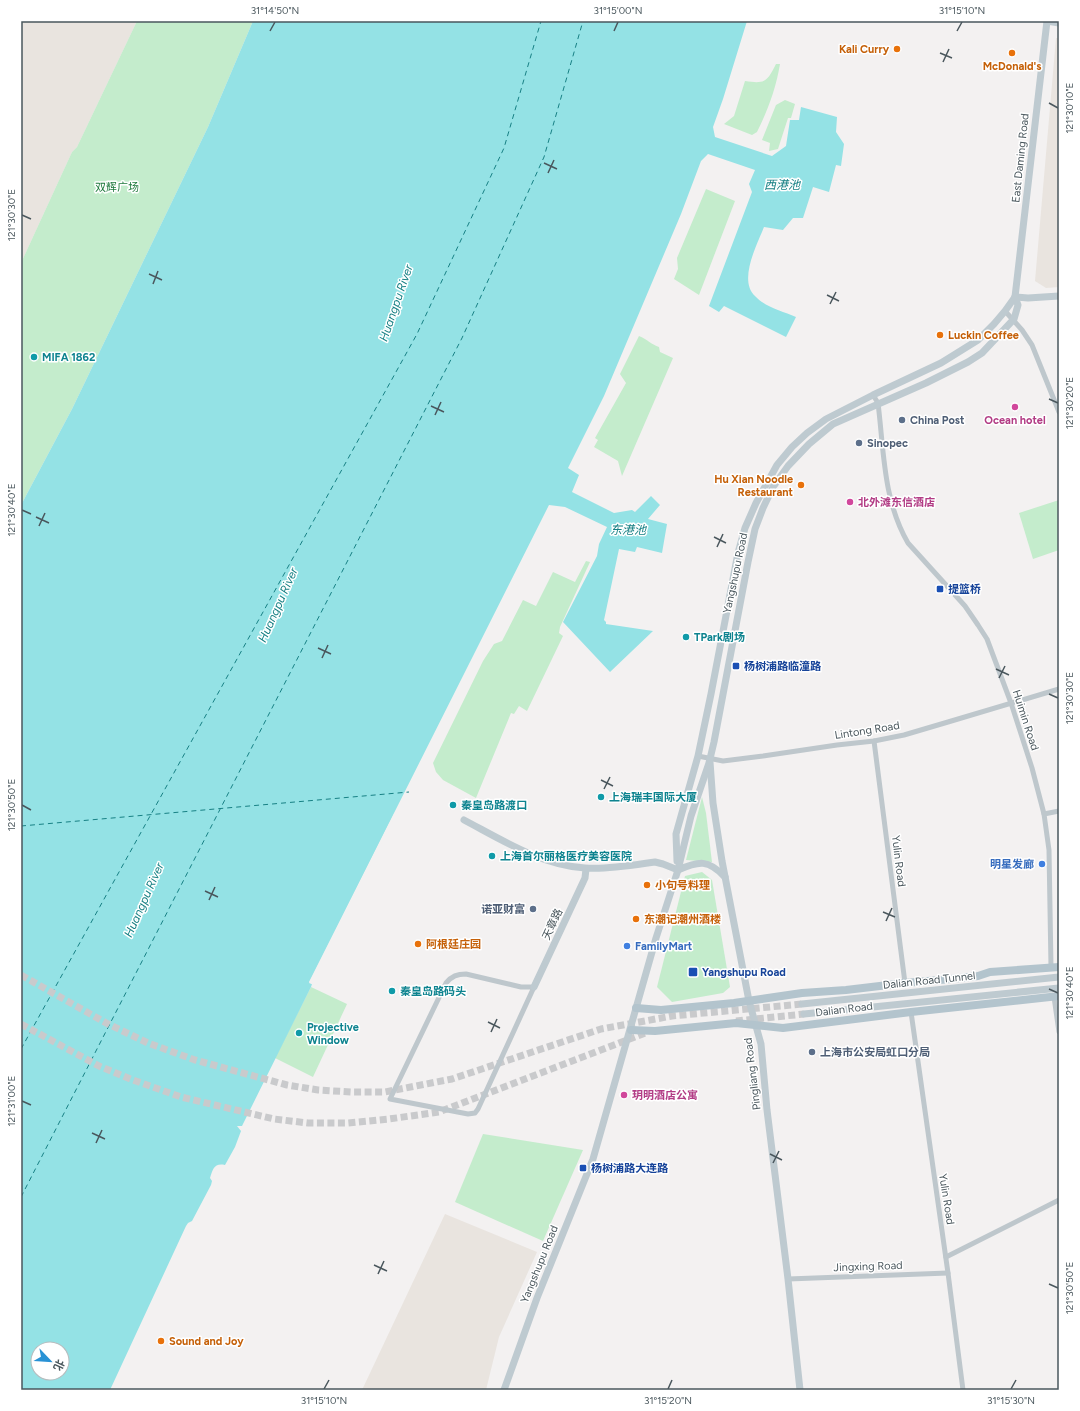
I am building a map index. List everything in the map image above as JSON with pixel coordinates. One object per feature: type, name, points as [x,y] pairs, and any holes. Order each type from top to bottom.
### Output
[{"type":"main road","points":[[1046,21],[1059,23]]},
{"type":"main road","name":"East Daming Road","points":[[1014,320],[1018,305],[1015,297],[1046,21]]},
{"type":"main road","points":[[1015,297],[1028,298],[1059,296]]},
{"type":"main road","name":"East Daming Road","points":[[873,395],[941,363],[978,340],[994,324],[1015,297]]},
{"type":"main road","points":[[878,403],[926,383],[968,362],[982,353],[1014,320]]},
{"type":"main road","name":"Yangshupu Road","points":[[678,870],[676,834],[698,756],[738,553],[745,528],[756,503],[777,465],[792,447],[806,433],[826,419],[873,395]]},
{"type":"main road","name":"Yangshupu Road","points":[[504,1390],[537,1298],[593,1159],[631,1030],[636,1008],[678,870],[691,816],[715,738],[755,529],[763,508],[777,482],[788,466],[809,444],[833,424],[878,403]]},
{"type":"main road","name":"Pingliang Road","points":[[710,758],[713,803],[726,878],[749,1000],[761,1044],[767,1110],[800,1390]]},
{"type":"main road","points":[[464,820],[536,856],[559,864],[586,869],[655,862],[678,870],[703,862],[719,870],[726,878]]},
{"type":"main road","name":"天章路","points":[[534,987],[585,878],[586,869]]},
{"type":"main road","name":"Dalian Road","points":[[636,1008],[660,1010],[802,993],[846,990],[978,976],[990,972],[1055,967]]},
{"type":"main road","name":"Dalian Road Tunnel","points":[[802,1004],[1059,977]]},
{"type":"main road","name":"Dalian Road Tunnel","points":[[804,1014],[1059,988]]},
{"type":"main road","name":"Dalian Road","points":[[631,1030],[655,1031],[736,1023],[782,1028],[1056,996]]},
{"type":"street","points":[[1005,311],[1022,330],[1032,345],[1059,412]]},
{"type":"street","name":"Huimin Road","points":[[873,395],[878,403],[885,478],[901,531],[908,543],[966,606],[987,639],[1032,768],[1044,814],[1049,850],[1055,967]]},
{"type":"street","name":"Lintong Road","points":[[698,756],[723,761],[874,741],[941,724],[1059,689]]},
{"type":"street","name":"Yulin Road","points":[[874,741],[905,983]]},
{"type":"street","points":[[1044,814],[1059,811]]},
{"type":"street","points":[[466,974],[521,987],[534,987],[475,1113],[462,1114],[390,1099],[450,979],[456,975],[466,974]]},
{"type":"street","points":[[1056,996],[1059,1032]]},
{"type":"street","name":"Yulin Road","points":[[911,1012],[946,1257],[963,1390]]},
{"type":"street","points":[[946,1257],[1059,1200]]},
{"type":"street","name":"Jingxing Road","points":[[788,1279],[948,1273]]},
{"type":"shaded area","points":[[21,21],[137,21],[77,147],[72,152],[21,263]]},
{"type":"shaded area","points":[[1056,38],[1059,38],[1059,287],[1046,288],[1035,281]]},
{"type":"shaded area","points":[[445,1214],[537,1252],[499,1337],[486,1390],[362,1390]]},
{"type":"green space","name":"双辉广场","points":[[137,21],[253,21],[208,127],[72,409],[21,505],[21,263],[72,152],[77,147]]},
{"type":"green space","points":[[776,64],[780,64],[774,90],[757,132],[752,135],[724,124],[734,116],[745,81],[761,82],[765,80],[768,78]]},
{"type":"green space","points":[[785,100],[795,104],[791,118],[788,118],[778,149],[769,151],[770,143],[762,140],[776,105]]},
{"type":"green space","points":[[706,189],[735,201],[699,295],[674,279],[678,269],[677,258]]},
{"type":"green space","points":[[639,336],[659,347],[660,352],[673,358],[622,476],[618,461],[594,447],[598,440],[595,438],[626,383],[620,374]]},
{"type":"green space","points":[[1059,500],[1059,550],[1033,559],[1019,513]]},
{"type":"green space","points":[[586,561],[590,562],[560,627],[559,633],[563,636],[527,711],[519,706],[514,714],[511,713],[476,798],[443,780],[436,772],[433,763],[483,661],[494,644],[502,641],[523,600],[536,606],[553,572],[575,582]]},
{"type":"green space","points":[[702,797],[706,813],[712,862],[686,860]]},
{"type":"green space","points":[[702,872],[712,880],[730,987],[723,993],[672,1002],[657,987],[685,876]]},
{"type":"green space","points":[[311,987],[347,1004],[313,1077],[275,1058]]},
{"type":"green space","points":[[483,1134],[583,1150],[543,1241],[455,1202]]},
{"type":"water","points":[[253,21],[747,21],[713,127],[715,137],[772,156],[786,146],[790,120],[799,120],[801,107],[837,117],[836,132],[844,144],[841,166],[836,165],[829,192],[813,187],[803,218],[793,218],[783,230],[764,227],[750,262],[748,281],[750,289],[755,296],[769,306],[796,317],[786,337],[724,306],[719,312],[709,306],[752,192],[749,184],[755,170],[708,154],[701,161],[681,214],[604,396],[568,468],[579,475],[572,492],[614,513],[632,510],[635,512],[651,496],[660,505],[648,519],[667,524],[662,553],[637,547],[635,552],[619,549],[604,620],[606,624],[653,631],[610,672],[563,622],[597,556],[599,544],[607,527],[565,507],[549,505],[309,982],[312,984],[311,987],[242,1126],[237,1126],[241,1131],[235,1147],[225,1165],[218,1165],[213,1169],[210,1178],[212,1181],[211,1185],[192,1221],[186,1226],[110,1390],[21,1390],[21,505],[72,409],[208,127]]},
{"type":"pier","points":[[394,814],[396,815],[312,982],[314,985],[309,983]]},
{"type":"ferry route","points":[[21,1049],[417,334],[504,148],[541,21]]},
{"type":"ferry route","points":[[21,1197],[462,338],[544,157],[583,21]]},
{"type":"ferry route","points":[[21,826],[409,792]]},
{"type":"tunnel","points":[[21,975],[108,1024],[148,1043],[195,1060],[287,1085],[318,1090],[351,1092],[385,1092],[452,1079],[601,1029],[672,1016],[802,1004]]},
{"type":"tunnel","points":[[736,1021],[804,1014]]},
{"type":"tunnel","points":[[21,1024],[99,1066],[181,1097],[274,1119],[308,1123],[348,1123],[439,1112],[648,1032]]},
{"type":"place","name":"Kali Curry","points":[[897,49]]},
{"type":"place","name":"McDonald's","points":[[1012,53]]},
{"type":"place","name":"Luckin Coffee","points":[[940,335]]},
{"type":"place","name":"MIFA 1862","points":[[34,357]]},
{"type":"place","name":"Ocean hotel","points":[[1015,407]]},
{"type":"place","name":"China Post","points":[[902,420]]},
{"type":"place","name":"Sinopec","points":[[859,443]]},
{"type":"place","name":"Hu Xian Noodle Restaurant","points":[[801,485]]},
{"type":"place","name":"北外滩东信酒店","points":[[850,502]]},
{"type":"place","name":"提篮桥","points":[[940,589]]},
{"type":"place","name":"TPark剧场","points":[[686,637]]},
{"type":"place","name":"杨树浦路临潼路","points":[[736,666]]},
{"type":"place","name":"上海瑞丰国际大厦","points":[[601,797]]},
{"type":"place","name":"秦皇岛路渡口","points":[[453,805]]},
{"type":"place","name":"上海首尔丽格医疗美容医院","points":[[492,856]]},
{"type":"place","name":"明星发廊","points":[[1042,864]]},
{"type":"place","name":"小句号料理","points":[[647,885]]},
{"type":"place","name":"诺亚财富","points":[[533,909]]},
{"type":"place","name":"东潮记潮州酒楼","points":[[636,919]]},
{"type":"place","name":"阿根廷庄园","points":[[418,944]]},
{"type":"place","name":"FamilyMart","points":[[627,946]]},
{"type":"place","name":"Yangshupu Road","points":[[693,972]]},
{"type":"place","name":"秦皇岛路码头","points":[[392,991]]},
{"type":"place","name":"Projective Window","points":[[299,1033]]},
{"type":"place","name":"上海市公安局虹口分局","points":[[812,1052]]},
{"type":"place","name":"玥明酒店公寓","points":[[624,1095]]},
{"type":"place","name":"杨树浦路大连路","points":[[583,1168]]},
{"type":"place","name":"Sound and Joy","points":[[161,1341]]},
{"type":"water label","name":"西港池","points":[[782,185]]},
{"type":"water label","name":"Huangpu River","points":[[396,303]]},
{"type":"water label","name":"东港池","points":[[628,530]]},
{"type":"water label","name":"Huangpu River","points":[[278,605]]},
{"type":"water label","name":"Huangpu River","points":[[144,900]]}]
